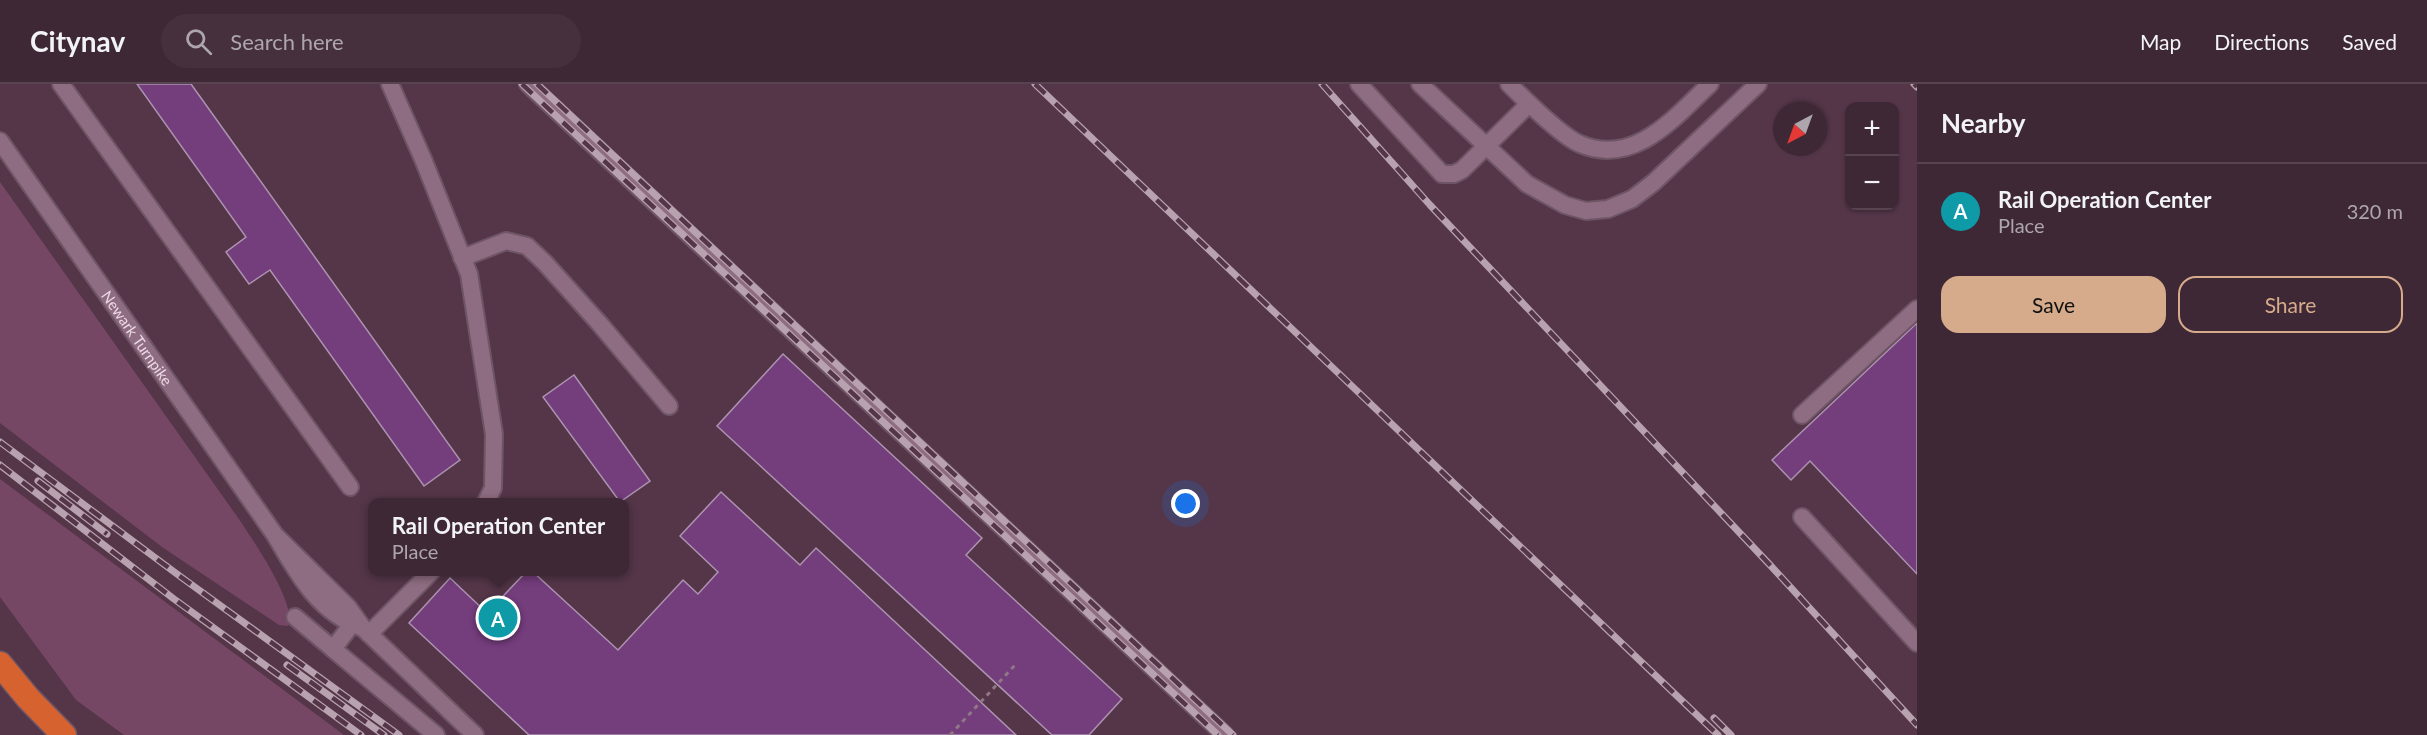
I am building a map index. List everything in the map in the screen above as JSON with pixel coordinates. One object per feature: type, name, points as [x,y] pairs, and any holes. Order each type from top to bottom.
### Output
[{"type":"highway","points":[[0,664],[28,698],[64,735]]},
{"type":"street","points":[[61,84],[350,486]]},
{"type":"street","points":[[390,84],[469,274],[494,434],[493,488],[488,498]]},
{"type":"street","points":[[528,84],[1226,735]]},
{"type":"street","points":[[1359,84],[1442,174],[1454,174],[1462,170],[1529,104]]},
{"type":"street","points":[[1420,84],[1527,184],[1545,196],[1586,211],[1608,209],[1632,199],[1653,183],[1758,84]]},
{"type":"street","points":[[1509,84],[1529,104],[1578,144],[1607,152],[1630,147],[1653,135],[1710,84]]},
{"type":"street","name":"Newark Turnpike","points":[[0,141],[275,535],[302,580],[316,598],[341,619],[361,629],[475,735]]},
{"type":"street","points":[[462,258],[506,240],[527,246],[545,262],[600,323],[669,406]]},
{"type":"street","points":[[1802,415],[1917,309]]},
{"type":"street","points":[[1802,517],[1917,643]]},
{"type":"street","points":[[333,649],[426,576]]},
{"type":"street","points":[[295,617],[436,735]]},
{"type":"path","points":[[950,735],[1016,664]]},
{"type":"shaded area","points":[[0,182],[256,544],[285,599],[290,624],[287,626],[279,625],[162,547],[0,423]]},
{"type":"shaded area","points":[[0,479],[344,735],[124,735],[76,700],[0,597]]},
{"type":"building","points":[[137,84],[191,84],[460,460],[424,486],[270,270],[249,284],[226,252],[246,237]]},
{"type":"building","points":[[1917,323],[1917,574],[1810,461],[1791,480],[1772,460]]},
{"type":"building","points":[[783,354],[982,538],[966,555],[1122,699],[1089,735],[1052,735],[717,426]]},
{"type":"building","points":[[574,375],[650,481],[626,498],[617,498],[543,397]]},
{"type":"building","points":[[721,492],[800,565],[816,548],[1016,735],[529,735],[409,623],[450,578],[487,613],[522,576],[537,576],[618,650],[683,580],[698,594],[718,572],[680,536]]},
{"type":"railway","points":[[522,84],[1218,735]]},
{"type":"railway","points":[[537,84],[1233,735]]},
{"type":"railway","points":[[1035,84],[1718,735]]},
{"type":"railway","points":[[1322,84],[1430,205],[1771,566],[1917,725]]},
{"type":"railway","points":[[1914,84],[1917,87]]},
{"type":"railway","points":[[0,442],[399,735]]},
{"type":"railway","points":[[0,465],[174,599],[361,735]]},
{"type":"railway","points":[[38,481],[107,534]]},
{"type":"railway","points":[[287,665],[384,735]]},
{"type":"railway","points":[[1714,718],[1731,735]]},
{"type":"place","name":"Rail Operation Center","points":[[498,618]]}]
